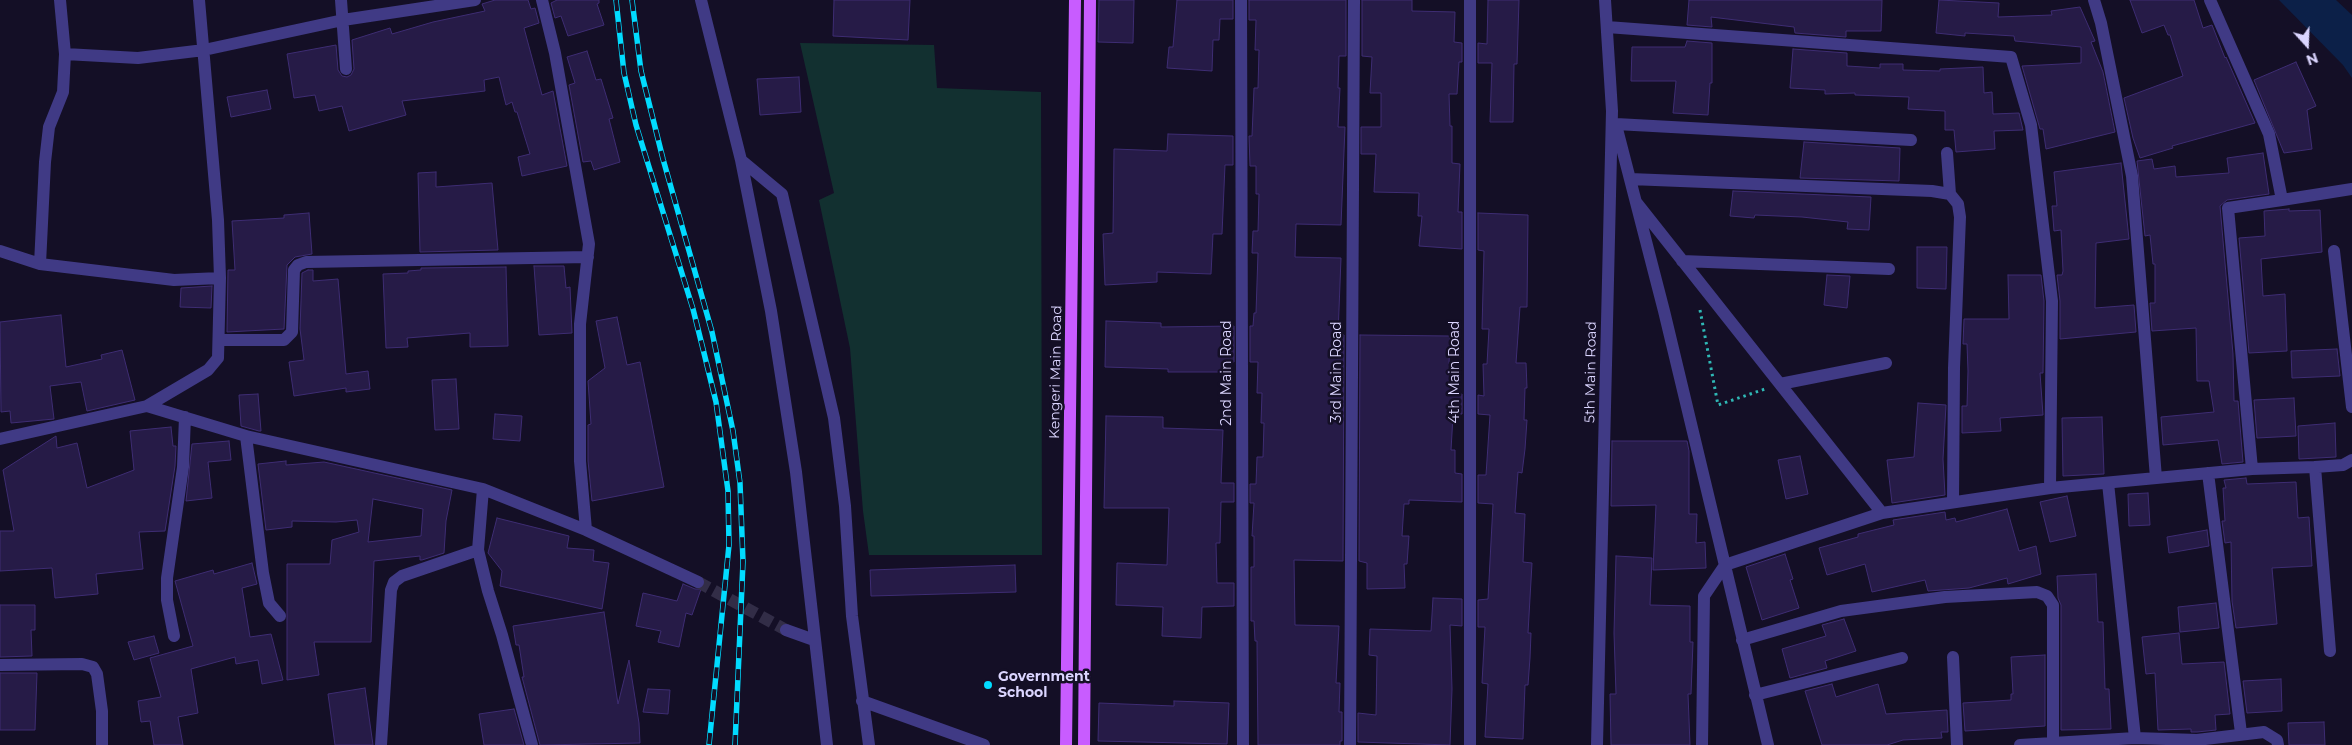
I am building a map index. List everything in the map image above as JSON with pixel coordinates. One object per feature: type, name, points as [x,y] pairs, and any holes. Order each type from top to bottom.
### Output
[{"type":"main road","name":"Kengeri Main Road","points":[[1066,745],[1075,0]]},
{"type":"main road","points":[[1084,745],[1090,0]]},
{"type":"street","points":[[40,264],[44,162],[49,127],[63,92],[65,54],[60,0]]},
{"type":"street","points":[[0,439],[146,406],[208,370],[218,358],[220,340],[220,278],[218,220],[200,0]]},
{"type":"street","points":[[341,0],[346,69]]},
{"type":"street","points":[[65,54],[138,58],[204,50],[343,20],[475,0]]},
{"type":"street","points":[[542,0],[555,54],[589,244],[580,324],[580,461],[586,530]]},
{"type":"street","points":[[701,0],[741,160],[772,311],[796,472],[827,745]]},
{"type":"street","name":"2nd Main Road","points":[[1241,0],[1243,745]]},
{"type":"street","name":"3rd Main Road","points":[[1350,745],[1354,0]]},
{"type":"street","name":"4th Main Road","points":[[1470,0],[1470,745]]},
{"type":"street","name":"5th Main Road","points":[[1597,745],[1612,111],[1605,0]]},
{"type":"street","points":[[2094,0],[2102,23],[2132,176],[2156,478]]},
{"type":"street","points":[[2210,0],[2269,134],[2282,200]]},
{"type":"street","points":[[1608,27],[2011,57],[2031,125],[2052,301],[2050,488]]},
{"type":"street","points":[[1612,111],[1636,202],[1768,745]]},
{"type":"street","points":[[1616,124],[1911,140]]},
{"type":"street","points":[[1947,153],[1950,194],[1958,204],[1960,216],[1954,368],[1953,502]]},
{"type":"street","points":[[741,160],[782,194],[834,418],[845,506],[852,616],[868,745]]},
{"type":"street","points":[[1630,179],[1922,191],[1950,194]]},
{"type":"street","points":[[2252,469],[2228,208],[2352,189]]},
{"type":"street","points":[[1636,202],[1882,513]]},
{"type":"street","points":[[0,251],[40,264],[174,280],[220,278]]},
{"type":"street","points":[[2334,251],[2352,408]]},
{"type":"street","points":[[220,340],[284,340],[292,332],[294,270],[298,265],[306,262],[588,257]]},
{"type":"street","points":[[1682,261],[1889,269]]},
{"type":"street","points":[[1780,384],[1886,363]]},
{"type":"street","points":[[146,406],[246,436],[483,489],[586,530],[698,582]]},
{"type":"street","points":[[174,636],[167,600],[167,578],[183,467],[185,417]]},
{"type":"street","points":[[246,436],[263,572],[269,603],[280,616]]},
{"type":"street","points":[[1702,745],[1704,596],[1725,565],[1882,513],[2050,488],[2252,469],[2343,466],[2352,460]]},
{"type":"street","points":[[2315,467],[2330,651]]},
{"type":"street","points":[[2208,473],[2241,733]]},
{"type":"street","points":[[2108,483],[2135,738]]},
{"type":"street","points":[[483,489],[478,550],[532,745]]},
{"type":"street","points":[[381,745],[391,590],[394,582],[402,576],[478,550]]},
{"type":"street","points":[[1742,640],[1841,611],[1944,597],[2037,592],[2047,596],[2053,605],[2053,744]]},
{"type":"street","points":[[786,630],[814,640]]},
{"type":"street","points":[[1953,657],[1957,745]]},
{"type":"street","points":[[1755,695],[1902,658]]},
{"type":"street","points":[[0,665],[82,664],[93,667],[97,674],[102,711],[102,745]]},
{"type":"street","points":[[862,701],[984,745]]},
{"type":"street","points":[[2020,745],[2135,738],[2197,740],[2241,733],[2264,732],[2277,740],[2278,745]]},
{"type":"path","points":[[1698,303],[1718,405],[1780,384]]},
{"type":"green space","points":[[800,43],[934,45],[937,88],[1041,92],[1042,555],[869,555],[863,511],[850,348],[819,200],[834,193]]},
{"type":"water","points":[[2279,0],[2336,0],[2352,15],[2352,78],[2343,65]]},
{"type":"building","points":[[495,0],[528,0],[531,9],[535,8],[539,23],[524,28],[542,95],[553,91],[567,166],[522,176],[518,157],[530,154],[517,112],[515,112],[512,102],[506,105],[499,77],[484,80],[485,91],[402,101],[406,115],[349,131],[342,106],[319,111],[315,95],[294,98],[287,54],[336,45],[338,70],[342,76],[347,77],[351,75],[354,69],[352,40],[390,28],[392,34],[433,22],[485,11],[482,4]]},
{"type":"building","points":[[557,0],[599,0],[597,4],[604,25],[568,36],[561,16],[555,18],[551,3]]},
{"type":"building","points":[[834,0],[910,0],[908,40],[833,36]]},
{"type":"building","points":[[1099,0],[1134,0],[1133,43],[1098,42]]},
{"type":"building","points":[[1177,0],[1233,0],[1233,19],[1220,19],[1219,40],[1213,40],[1212,71],[1167,68],[1169,47],[1173,47]]},
{"type":"building","points":[[1249,0],[1346,0],[1346,56],[1339,56],[1338,88],[1340,88],[1338,127],[1345,127],[1341,225],[1296,224],[1295,257],[1341,258],[1338,335],[1344,335],[1343,561],[1294,560],[1295,625],[1339,626],[1336,683],[1340,683],[1339,712],[1342,712],[1342,741],[1340,741],[1340,745],[1258,745],[1257,641],[1255,641],[1254,621],[1251,621],[1251,567],[1254,567],[1254,536],[1252,536],[1254,503],[1250,503],[1250,484],[1256,484],[1257,457],[1263,457],[1264,423],[1261,423],[1262,393],[1257,393],[1258,362],[1250,362],[1250,326],[1253,326],[1254,313],[1256,313],[1258,253],[1252,253],[1253,231],[1258,231],[1259,194],[1256,194],[1256,166],[1250,166],[1249,136],[1252,136],[1254,88],[1258,88],[1259,50],[1255,50],[1256,20],[1249,20]]},
{"type":"building","points":[[1362,0],[1412,0],[1412,11],[1455,12],[1454,42],[1462,43],[1462,62],[1459,62],[1457,94],[1449,94],[1450,126],[1452,126],[1452,163],[1460,164],[1458,212],[1462,212],[1462,249],[1419,246],[1422,216],[1418,216],[1419,193],[1374,192],[1376,154],[1361,154],[1361,127],[1381,127],[1381,93],[1370,93],[1372,57],[1362,56]]},
{"type":"building","points":[[1488,0],[1519,0],[1517,64],[1514,64],[1513,122],[1490,122],[1492,63],[1478,63],[1478,43],[1487,44]]},
{"type":"building","points":[[1689,0],[1882,0],[1881,31],[1846,31],[1846,37],[1795,33],[1794,27],[1711,17],[1712,27],[1687,25]]},
{"type":"building","points":[[1939,0],[1999,3],[1998,17],[2052,15],[2051,11],[2080,7],[2095,41],[2091,42],[2103,72],[2115,132],[2046,149],[2043,129],[2040,129],[2022,66],[2081,63],[2081,47],[2015,41],[2014,36],[1965,33],[1965,36],[1936,33]]},
{"type":"building","points":[[2130,0],[2194,0],[2203,28],[2212,25],[2255,123],[2172,146],[2173,148],[2140,158],[2133,138],[2124,98],[2183,76],[2170,35],[2168,35],[2164,25],[2142,33]]},
{"type":"building","points":[[1687,41],[1712,43],[1712,83],[1710,83],[1708,115],[1673,113],[1676,81],[1631,81],[1632,47],[1685,47]]},
{"type":"building","points":[[1793,49],[1847,53],[1847,66],[1880,68],[1880,64],[1903,64],[1903,70],[1940,71],[1940,69],[1983,67],[1984,93],[1992,92],[1993,114],[2019,113],[2023,130],[1994,131],[1995,149],[1956,152],[1954,130],[1945,130],[1945,111],[1908,109],[1909,97],[1855,95],[1855,93],[1825,94],[1825,90],[1790,88]]},
{"type":"building","points":[[587,51],[596,80],[601,79],[613,118],[609,119],[620,162],[594,170],[591,161],[583,162],[569,85],[575,83],[567,57]]},
{"type":"building","points":[[2296,62],[2316,106],[2307,110],[2312,149],[2284,153],[2254,80]]},
{"type":"building","points":[[799,77],[801,112],[760,115],[757,79]]},
{"type":"building","points":[[267,90],[271,109],[231,117],[227,97]]},
{"type":"building","points":[[1168,134],[1233,136],[1233,165],[1225,165],[1222,234],[1213,234],[1211,274],[1157,272],[1157,282],[1105,285],[1103,234],[1113,233],[1114,149],[1167,151]]},
{"type":"building","points":[[1804,142],[1900,148],[1899,181],[1800,178]]},
{"type":"building","points":[[2263,153],[2269,194],[2227,200],[2220,206],[2233,354],[2234,401],[2238,401],[2243,462],[2222,464],[2218,440],[2163,445],[2161,417],[2214,412],[2209,381],[2197,381],[2196,328],[2152,331],[2150,303],[2155,303],[2155,264],[2153,264],[2150,235],[2145,236],[2137,161],[2152,159],[2154,169],[2175,166],[2176,177],[2229,173],[2227,158]]},
{"type":"building","points":[[2121,163],[2129,239],[2096,243],[2095,308],[2134,305],[2136,332],[2060,339],[2060,301],[2057,275],[2062,275],[2063,271],[2061,230],[2054,231],[2052,206],[2057,206],[2054,172]]},
{"type":"building","points":[[436,172],[436,187],[492,183],[498,250],[420,252],[418,173]]},
{"type":"building","points":[[1733,191],[1871,197],[1869,230],[1847,229],[1848,222],[1802,217],[1755,215],[1754,218],[1730,216]]},
{"type":"building","points":[[2289,209],[2289,211],[2320,210],[2322,252],[2261,259],[2263,296],[2285,294],[2287,351],[2249,353],[2239,238],[2265,236],[2264,211]]},
{"type":"building","points":[[309,213],[312,254],[295,257],[287,265],[284,329],[227,332],[228,270],[235,270],[232,221],[284,218],[284,215]]},
{"type":"building","points":[[1478,213],[1528,215],[1527,307],[1520,307],[1516,363],[1526,363],[1527,388],[1525,388],[1524,420],[1527,420],[1522,473],[1518,472],[1515,513],[1525,514],[1523,562],[1532,563],[1528,633],[1531,633],[1530,658],[1528,685],[1525,685],[1523,739],[1485,737],[1488,684],[1482,683],[1485,627],[1478,627],[1478,600],[1488,599],[1493,504],[1478,503],[1478,475],[1486,475],[1490,415],[1478,414],[1478,395],[1484,396],[1483,364],[1487,364],[1489,329],[1482,329],[1484,251],[1478,250]]},
{"type":"building","points":[[1917,247],[1947,247],[1946,289],[1917,288]]},
{"type":"building","points":[[534,266],[564,266],[566,288],[570,287],[572,333],[539,335]]},
{"type":"building","points":[[506,267],[508,346],[470,347],[470,333],[407,338],[408,347],[386,348],[383,274],[408,273],[408,271],[421,270],[421,268]]},
{"type":"building","points":[[313,270],[313,281],[338,279],[346,374],[368,371],[370,389],[346,392],[346,388],[294,396],[289,362],[304,360],[300,329],[302,273]]},
{"type":"building","points":[[1827,275],[1850,276],[1847,308],[1824,305]]},
{"type":"building","points":[[2008,275],[2041,275],[2044,301],[2043,373],[2040,373],[2043,415],[2000,418],[2001,431],[1962,433],[1962,406],[1967,406],[1968,371],[1967,344],[1963,344],[1964,319],[2009,319]]},
{"type":"building","points":[[212,286],[211,308],[180,307],[181,288]]},
{"type":"building","points":[[61,315],[66,367],[102,359],[101,355],[122,350],[135,400],[87,411],[81,382],[50,386],[54,419],[11,423],[10,411],[1,412],[0,322]]},
{"type":"building","points":[[617,317],[627,365],[640,362],[664,487],[592,501],[588,461],[588,425],[591,424],[588,381],[605,368],[596,321]]},
{"type":"building","points":[[1106,321],[1161,323],[1161,327],[1234,326],[1234,362],[1226,362],[1226,372],[1168,372],[1168,369],[1105,367]]},
{"type":"building","points":[[1360,335],[1450,336],[1449,364],[1452,364],[1451,394],[1462,394],[1462,414],[1453,416],[1451,450],[1455,450],[1455,473],[1462,474],[1462,502],[1409,500],[1409,504],[1404,504],[1402,536],[1409,536],[1407,564],[1404,564],[1405,588],[1367,589],[1367,563],[1359,561]]},
{"type":"building","points":[[2337,349],[2340,376],[2292,378],[2291,351]]},
{"type":"building","points":[[456,379],[459,429],[435,430],[432,380]]},
{"type":"building","points":[[258,394],[261,431],[241,426],[239,395]]},
{"type":"building","points":[[2294,398],[2296,436],[2257,438],[2254,400]]},
{"type":"building","points":[[1918,403],[1946,405],[1943,459],[1945,495],[1892,503],[1887,460],[1914,457]]},
{"type":"building","points":[[495,414],[522,416],[520,441],[493,439]]},
{"type":"building","points":[[1106,416],[1163,417],[1163,428],[1223,430],[1221,483],[1234,483],[1234,502],[1221,502],[1220,543],[1216,543],[1217,583],[1234,583],[1234,606],[1202,607],[1201,638],[1162,636],[1163,607],[1116,605],[1117,563],[1167,565],[1169,508],[1104,508]]},
{"type":"building","points":[[2102,417],[2104,474],[2063,476],[2062,418]]},
{"type":"building","points":[[2335,423],[2336,457],[2299,459],[2298,426]]},
{"type":"building","points":[[171,427],[173,446],[176,446],[175,466],[165,531],[139,532],[143,569],[96,574],[98,594],[55,598],[52,568],[0,571],[0,531],[14,531],[3,470],[56,436],[57,448],[77,443],[87,488],[134,470],[130,431]]},
{"type":"building","points":[[229,441],[231,460],[208,462],[212,498],[186,501],[192,444]]},
{"type":"building","points":[[1612,441],[1687,441],[1689,451],[1689,514],[1697,514],[1696,543],[1705,542],[1706,568],[1653,570],[1656,505],[1611,506]]},
{"type":"building","points":[[1800,456],[1808,494],[1786,499],[1778,460]]},
{"type":"building","points":[[286,461],[286,465],[324,462],[452,490],[446,521],[444,553],[422,560],[420,560],[420,556],[374,561],[371,642],[314,642],[319,675],[287,680],[287,564],[330,564],[332,540],[359,532],[357,520],[336,522],[292,521],[292,527],[266,530],[258,464]],"holes":[[[373,499],[423,509],[421,536],[368,542]]]},
{"type":"building","points":[[2246,478],[2247,484],[2296,482],[2298,518],[2309,517],[2312,566],[2272,568],[2277,624],[2236,628],[2232,601],[2231,542],[2225,543],[2222,521],[2225,521],[2223,488],[2226,488],[2224,480]]},
{"type":"building","points":[[2148,493],[2150,525],[2129,526],[2128,494]]},
{"type":"building","points":[[2067,496],[2076,536],[2050,542],[2040,502]]},
{"type":"building","points":[[2007,509],[2019,551],[2036,546],[2041,574],[2008,584],[2007,578],[1969,588],[1928,591],[1925,580],[1872,592],[1865,564],[1827,575],[1819,548],[1858,537],[1858,534],[1894,525],[1893,520],[1945,512],[1946,520],[1955,518],[1956,522]]},
{"type":"building","points":[[497,518],[569,536],[567,548],[594,550],[593,561],[609,563],[602,609],[500,586],[502,571],[488,553]]},
{"type":"building","points":[[2207,530],[2209,546],[2169,553],[2167,537]]},
{"type":"building","points":[[1785,554],[1793,579],[1790,580],[1799,608],[1762,620],[1746,567]]},
{"type":"building","points":[[1616,556],[1652,558],[1650,605],[1690,606],[1690,642],[1693,642],[1691,694],[1688,694],[1690,745],[1611,745],[1610,694],[1616,694],[1614,633]]},
{"type":"building","points":[[252,563],[257,584],[242,588],[250,637],[271,634],[283,680],[262,684],[258,660],[236,664],[235,657],[191,669],[198,713],[178,717],[183,745],[154,745],[150,721],[141,722],[138,701],[161,697],[150,658],[193,646],[175,581],[213,570],[214,574]]},
{"type":"building","points":[[1015,565],[1016,592],[871,596],[870,570]]},
{"type":"building","points":[[2096,574],[2098,622],[2103,622],[2105,689],[2109,689],[2111,729],[2061,730],[2061,605],[2058,598],[2057,576]]},
{"type":"building","points":[[683,584],[695,589],[701,589],[692,615],[686,613],[679,647],[658,642],[661,631],[636,626],[643,593],[677,601]]},
{"type":"building","points":[[1433,598],[1462,599],[1462,626],[1450,625],[1452,689],[1450,745],[1358,742],[1358,713],[1376,715],[1377,656],[1369,655],[1370,629],[1431,631]]},
{"type":"building","points":[[2216,603],[2219,628],[2180,632],[2178,607]]},
{"type":"building","points":[[0,605],[35,605],[35,630],[31,630],[32,656],[0,657]]},
{"type":"building","points":[[604,612],[618,704],[629,660],[639,723],[640,743],[540,745],[522,677],[524,677],[519,645],[516,645],[513,626]]},
{"type":"building","points":[[1844,619],[1856,651],[1825,661],[1827,668],[1790,678],[1782,649],[1826,636],[1822,625]]},
{"type":"building","points":[[2179,633],[2182,664],[2224,662],[2230,714],[2215,715],[2216,730],[2191,732],[2191,729],[2158,730],[2155,673],[2146,674],[2142,637]]},
{"type":"building","points":[[154,636],[159,653],[134,660],[128,642]]},
{"type":"building","points":[[2045,655],[2045,726],[1965,731],[1963,703],[2011,700],[2011,694],[2013,694],[2011,657]]},
{"type":"building","points":[[0,673],[37,673],[35,730],[0,730]]},
{"type":"building","points":[[2281,679],[2282,711],[2247,713],[2243,681]]},
{"type":"building","points":[[1832,684],[1836,697],[1878,684],[1886,714],[1947,710],[1948,732],[1941,732],[1942,738],[1903,740],[1887,745],[1822,745],[1805,691]]},
{"type":"building","points":[[365,688],[373,745],[335,745],[328,694]]},
{"type":"building","points":[[648,689],[670,690],[668,714],[643,712]]},
{"type":"building","points":[[1174,701],[1229,703],[1227,744],[1098,741],[1099,703],[1174,706]]},
{"type":"building","points":[[514,709],[524,745],[484,745],[479,714]]},
{"type":"building","points":[[2324,722],[2325,745],[2289,745],[2288,723]]},
{"type":"tunnel","points":[[698,582],[786,630]]},
{"type":"railway","points":[[616,0],[624,73],[636,125],[693,309],[704,353],[716,402],[728,491],[729,545],[709,745]]},
{"type":"railway","points":[[632,0],[641,71],[663,159],[712,332],[733,431],[740,483],[743,562],[735,745]]},
{"type":"place","name":"Government School","points":[[988,685]]}]
